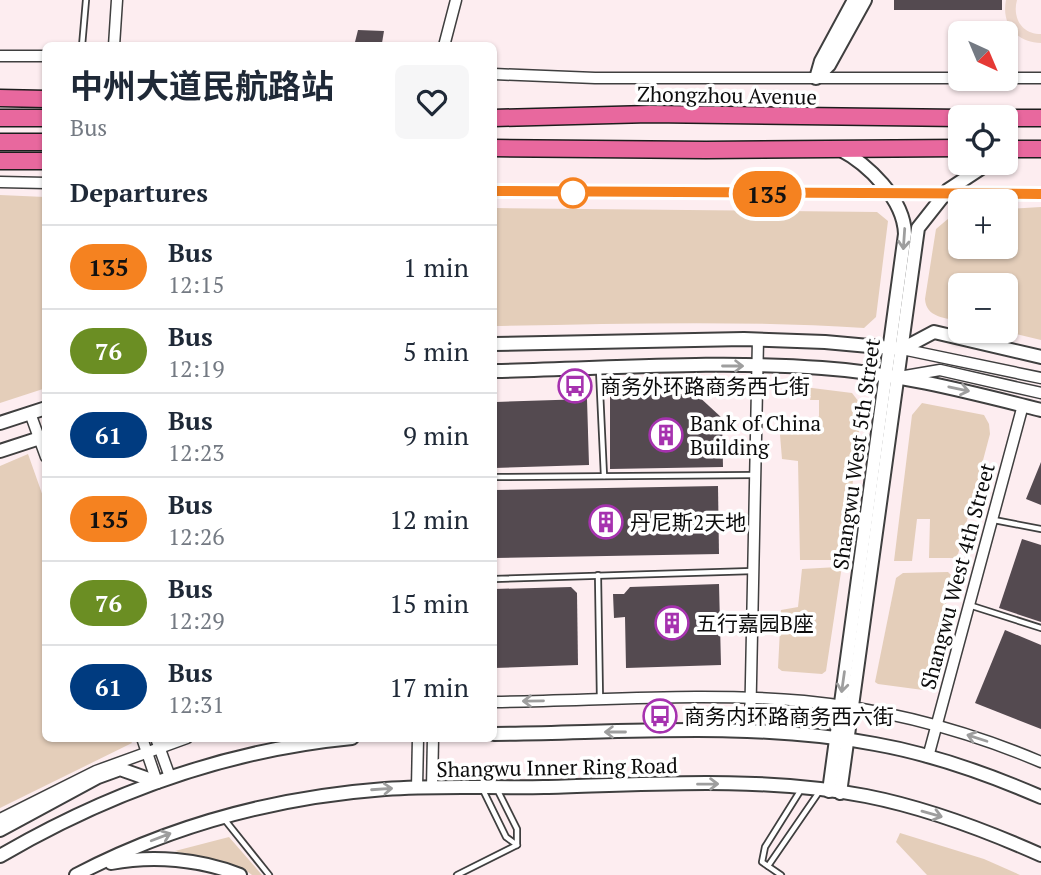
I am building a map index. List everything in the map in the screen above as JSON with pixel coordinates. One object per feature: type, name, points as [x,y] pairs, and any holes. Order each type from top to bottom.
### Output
[{"type":"highway","points":[[0,98],[42,99]]},
{"type":"highway","name":"Zhongzhou Avenue","points":[[497,115],[948,118]]},
{"type":"highway","points":[[0,118],[42,118]]},
{"type":"highway","points":[[1018,118],[1041,118]]},
{"type":"highway","points":[[0,142],[42,142]]},
{"type":"highway","points":[[497,148],[948,148]]},
{"type":"highway","points":[[497,157],[519,149]]},
{"type":"highway","points":[[1018,150],[1041,149]]},
{"type":"highway","points":[[0,161],[42,161]]},
{"type":"street","points":[[114,42],[117,0]]},
{"type":"street","points":[[445,42],[456,0]]},
{"type":"street","points":[[816,78],[821,61],[854,0]]},
{"type":"street","points":[[816,78],[829,65],[864,0]]},
{"type":"street","points":[[0,55],[42,56]]},
{"type":"street","points":[[497,74],[595,78],[948,78]]},
{"type":"street","points":[[1018,78],[1041,78]]},
{"type":"street","name":"Shangwu West 5th Street","points":[[838,149],[869,170],[900,210],[905,234],[896,348]]},
{"type":"street","name":"Shangwu West 5th Street","points":[[829,791],[841,739],[896,348],[918,228],[944,194],[967,175]]},
{"type":"street","points":[[0,182],[42,183]]},
{"type":"street","points":[[497,191],[1041,194]]},
{"type":"street","points":[[896,348],[934,332],[1041,357]]},
{"type":"street","points":[[750,730],[758,340]]},
{"type":"street","points":[[497,344],[758,340],[825,342],[896,348],[1041,378]]},
{"type":"street","points":[[497,371],[757,366],[823,368],[892,376],[1041,410]]},
{"type":"street","points":[[892,376],[940,370],[1041,393]]},
{"type":"street","name":"Shangwu West 4th Street","points":[[928,757],[1023,405]]},
{"type":"street","points":[[0,423],[41,411],[42,437],[0,451]]},
{"type":"street","points":[[497,702],[751,698],[846,707],[881,712],[936,726],[1002,746],[1041,762]]},
{"type":"street","name":"Shangwu Inner Ring Road","points":[[497,734],[750,730],[841,739],[928,757],[991,777],[1041,797]]},
{"type":"street","points":[[144,742],[163,780]]},
{"type":"street","points":[[0,856],[71,818],[163,780],[274,750],[326,742]]},
{"type":"street","points":[[417,788],[418,742]]},
{"type":"street","points":[[432,788],[433,742]]},
{"type":"street","points":[[0,819],[66,784],[147,751],[158,743],[163,780]]},
{"type":"street","points":[[0,830],[98,777],[120,769],[163,780]]},
{"type":"street","name":"Shangwu Inner Ring Road","points":[[76,875],[140,845],[223,817],[339,793],[417,788],[734,783],[802,788],[865,796],[946,818],[1041,855]]},
{"type":"street","points":[[93,866],[127,860],[178,860],[240,875]]},
{"type":"lane","points":[[82,42],[86,0]]},
{"type":"lane","points":[[599,369],[604,476]]},
{"type":"lane","points":[[497,477],[755,475]]},
{"type":"lane","points":[[992,519],[1041,529]]},
{"type":"lane","points":[[497,579],[753,571]]},
{"type":"lane","points":[[598,575],[600,700]]},
{"type":"lane","points":[[969,605],[1041,628]]},
{"type":"lane","points":[[482,788],[506,837],[517,845]]},
{"type":"lane","points":[[496,788],[517,830],[517,845]]},
{"type":"lane","points":[[781,875],[762,862],[765,847],[802,788]]},
{"type":"lane","points":[[768,866],[829,791]]},
{"type":"lane","points":[[223,817],[270,875]]},
{"type":"lane","points":[[457,875],[517,845]]},
{"type":"shaded area","points":[[1006,0],[1017,0],[1017,19],[1024,28],[1041,34],[1041,43],[1018,36],[1018,21],[1008,21]]},
{"type":"shaded area","points":[[0,195],[42,197],[42,389],[0,403]]},
{"type":"shaded area","points":[[1041,207],[1041,340],[1018,335],[1018,273],[948,273],[948,319],[933,314],[925,299],[936,229],[948,219],[948,259],[1018,259],[1018,208]]},
{"type":"shaded area","points":[[497,208],[877,212],[888,221],[876,317],[864,328],[725,323],[497,326]]},
{"type":"shaded area","points":[[804,387],[852,393],[862,406],[844,555],[840,560],[800,560],[798,461],[782,459],[779,423],[814,424],[819,416],[819,400],[810,400],[811,396],[798,396]]},
{"type":"shaded area","points":[[922,403],[984,415],[990,434],[957,558],[929,558],[930,519],[917,519],[912,561],[894,561],[912,415]]},
{"type":"shaded area","points":[[28,454],[42,494],[42,742],[132,743],[0,808],[0,466]]},
{"type":"shaded area","points":[[838,567],[841,572],[826,671],[822,674],[782,671],[778,668],[781,610],[798,607],[802,569]]},
{"type":"shaded area","points":[[948,572],[953,577],[923,690],[878,684],[875,682],[896,578],[903,573]]},
{"type":"shaded area","points":[[900,833],[984,859],[1020,875],[927,875],[896,842]]},
{"type":"shaded area","points":[[229,837],[262,875],[252,875],[175,851]]},
{"type":"building","points":[[894,0],[1002,0],[1002,10],[894,10]]},
{"type":"building","points":[[358,30],[384,31],[382,42],[355,42]]},
{"type":"building","name":"Bank of China Building","points":[[696,394],[722,418],[723,467],[610,469],[610,395]]},
{"type":"building","points":[[587,399],[589,465],[497,468],[497,402]]},
{"type":"building","points":[[1041,462],[1041,505],[1026,499]]},
{"type":"building","name":"丹尼斯2天地","points":[[718,486],[719,554],[497,558],[497,490]]},
{"type":"building","points":[[1022,539],[1041,545],[1041,622],[999,608]]},
{"type":"building","name":"五行嘉园B座","points":[[719,584],[721,665],[626,668],[625,617],[614,618],[613,594],[624,594],[630,587]]},
{"type":"building","points":[[571,587],[577,593],[578,665],[497,668],[497,589]]},
{"type":"building","points":[[1005,630],[1041,645],[1041,729],[975,703]]},
{"type":"bus line","name":"135","points":[[497,191],[1041,194]]},
{"type":"place","name":"商务外环路商务西七街","points":[[575,386]]},
{"type":"place","name":"Bank of China Building","points":[[666,435]]},
{"type":"place","name":"丹尼斯2天地","points":[[606,522]]},
{"type":"place","name":"五行嘉园B座","points":[[672,623]]},
{"type":"place","name":"商务内环路商务西六街","points":[[660,716]]}]
